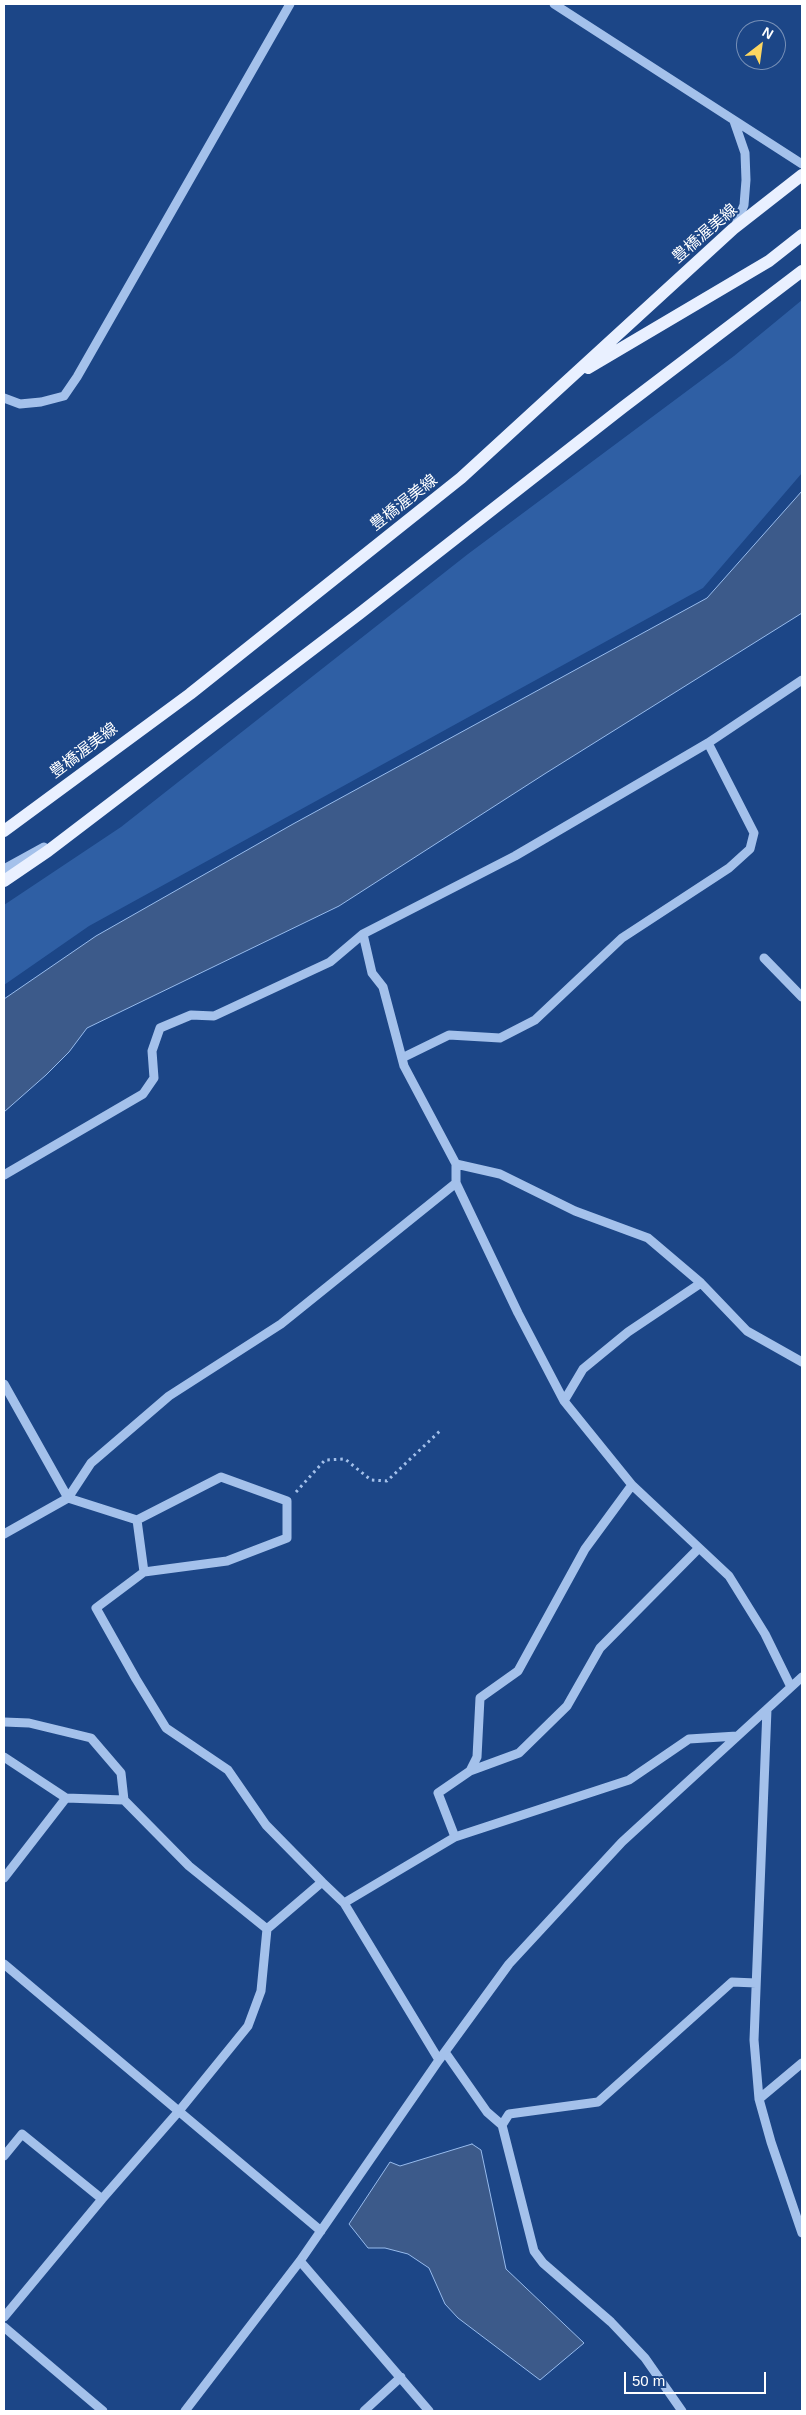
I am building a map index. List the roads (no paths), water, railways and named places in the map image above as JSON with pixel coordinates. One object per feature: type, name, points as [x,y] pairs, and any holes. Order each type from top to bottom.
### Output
[{"type":"main road","name":"豊橋渥美線","points":[[4,831],[190,694],[461,478],[734,229],[802,175]]},
{"type":"main road","points":[[569,380],[769,261],[802,235]]},
{"type":"main road","points":[[4,881],[71,833],[359,614],[622,408],[802,271]]},
{"type":"main road","points":[[789,282],[802,278]]},
{"type":"street","points":[[4,398],[20,404],[41,402],[64,396],[77,377],[290,4]]},
{"type":"street","points":[[554,4],[802,164]]},
{"type":"street","points":[[734,121],[745,153],[746,180],[744,205],[734,229]]},
{"type":"street","points":[[4,1175],[143,1094],[154,1078],[152,1051],[160,1028],[191,1015],[214,1016],[330,962],[363,934],[515,856],[708,743],[802,680]]},
{"type":"street","points":[[402,1058],[449,1035],[500,1038],[535,1020],[622,938],[729,868],[750,849],[754,833],[708,743]]},
{"type":"street","points":[[4,869],[71,833]]},
{"type":"street","points":[[363,934],[372,973],[383,987],[404,1066],[456,1164],[456,1183],[518,1313],[564,1401],[632,1485],[729,1576],[765,1634],[791,1687]]},
{"type":"street","points":[[764,958],[802,997]]},
{"type":"street","points":[[456,1164],[500,1174],[575,1212],[648,1238],[701,1283],[747,1331],[802,1362]]},
{"type":"street","points":[[4,1534],[68,1498],[91,1463],[169,1396],[281,1324],[456,1183]]},
{"type":"street","points":[[564,1401],[583,1369],[628,1332],[701,1283]]},
{"type":"street","points":[[4,1384],[7,1394],[68,1498],[137,1520],[221,1477],[287,1501],[287,1538],[227,1562],[144,1572],[96,1608],[166,1728],[228,1770],[266,1824],[344,1903],[439,2060]]},
{"type":"street","points":[[470,1771],[477,1758],[480,1698],[518,1671],[585,1549],[632,1485]]},
{"type":"street","points":[[137,1520],[144,1572]]},
{"type":"street","points":[[455,1837],[438,1793],[470,1771],[519,1753],[567,1706],[600,1648],[699,1548]]},
{"type":"street","points":[[185,2411],[300,2261],[439,2060],[509,1964],[622,1842],[802,1677]]},
{"type":"street","points":[[767,1708],[754,2040],[759,2099],[771,2142],[802,2233]]},
{"type":"street","points":[[4,1722],[29,1723],[91,1738],[121,1773],[124,1800],[189,1866],[267,1929]]},
{"type":"street","points":[[344,1903],[455,1837],[629,1780],[689,1739],[737,1736]]},
{"type":"street","points":[[4,1757],[66,1798],[124,1800]]},
{"type":"street","points":[[4,1878],[66,1798]]},
{"type":"street","points":[[4,2317],[102,2199],[179,2111],[248,2026],[261,1991],[267,1929],[322,1882]]},
{"type":"street","points":[[4,1964],[320,2231]]},
{"type":"street","points":[[502,2125],[509,2114],[598,2102],[732,1982],[756,1982]]},
{"type":"street","points":[[445,2052],[487,2112],[502,2125],[534,2251],[543,2263],[612,2322],[645,2358],[682,2411]]},
{"type":"street","points":[[759,2099],[802,2063]]},
{"type":"street","points":[[4,2156],[22,2134],[102,2199]]},
{"type":"street","points":[[300,2261],[429,2411]]},
{"type":"street","points":[[4,2327],[103,2411]]},
{"type":"street","points":[[364,2411],[401,2377]]}]
